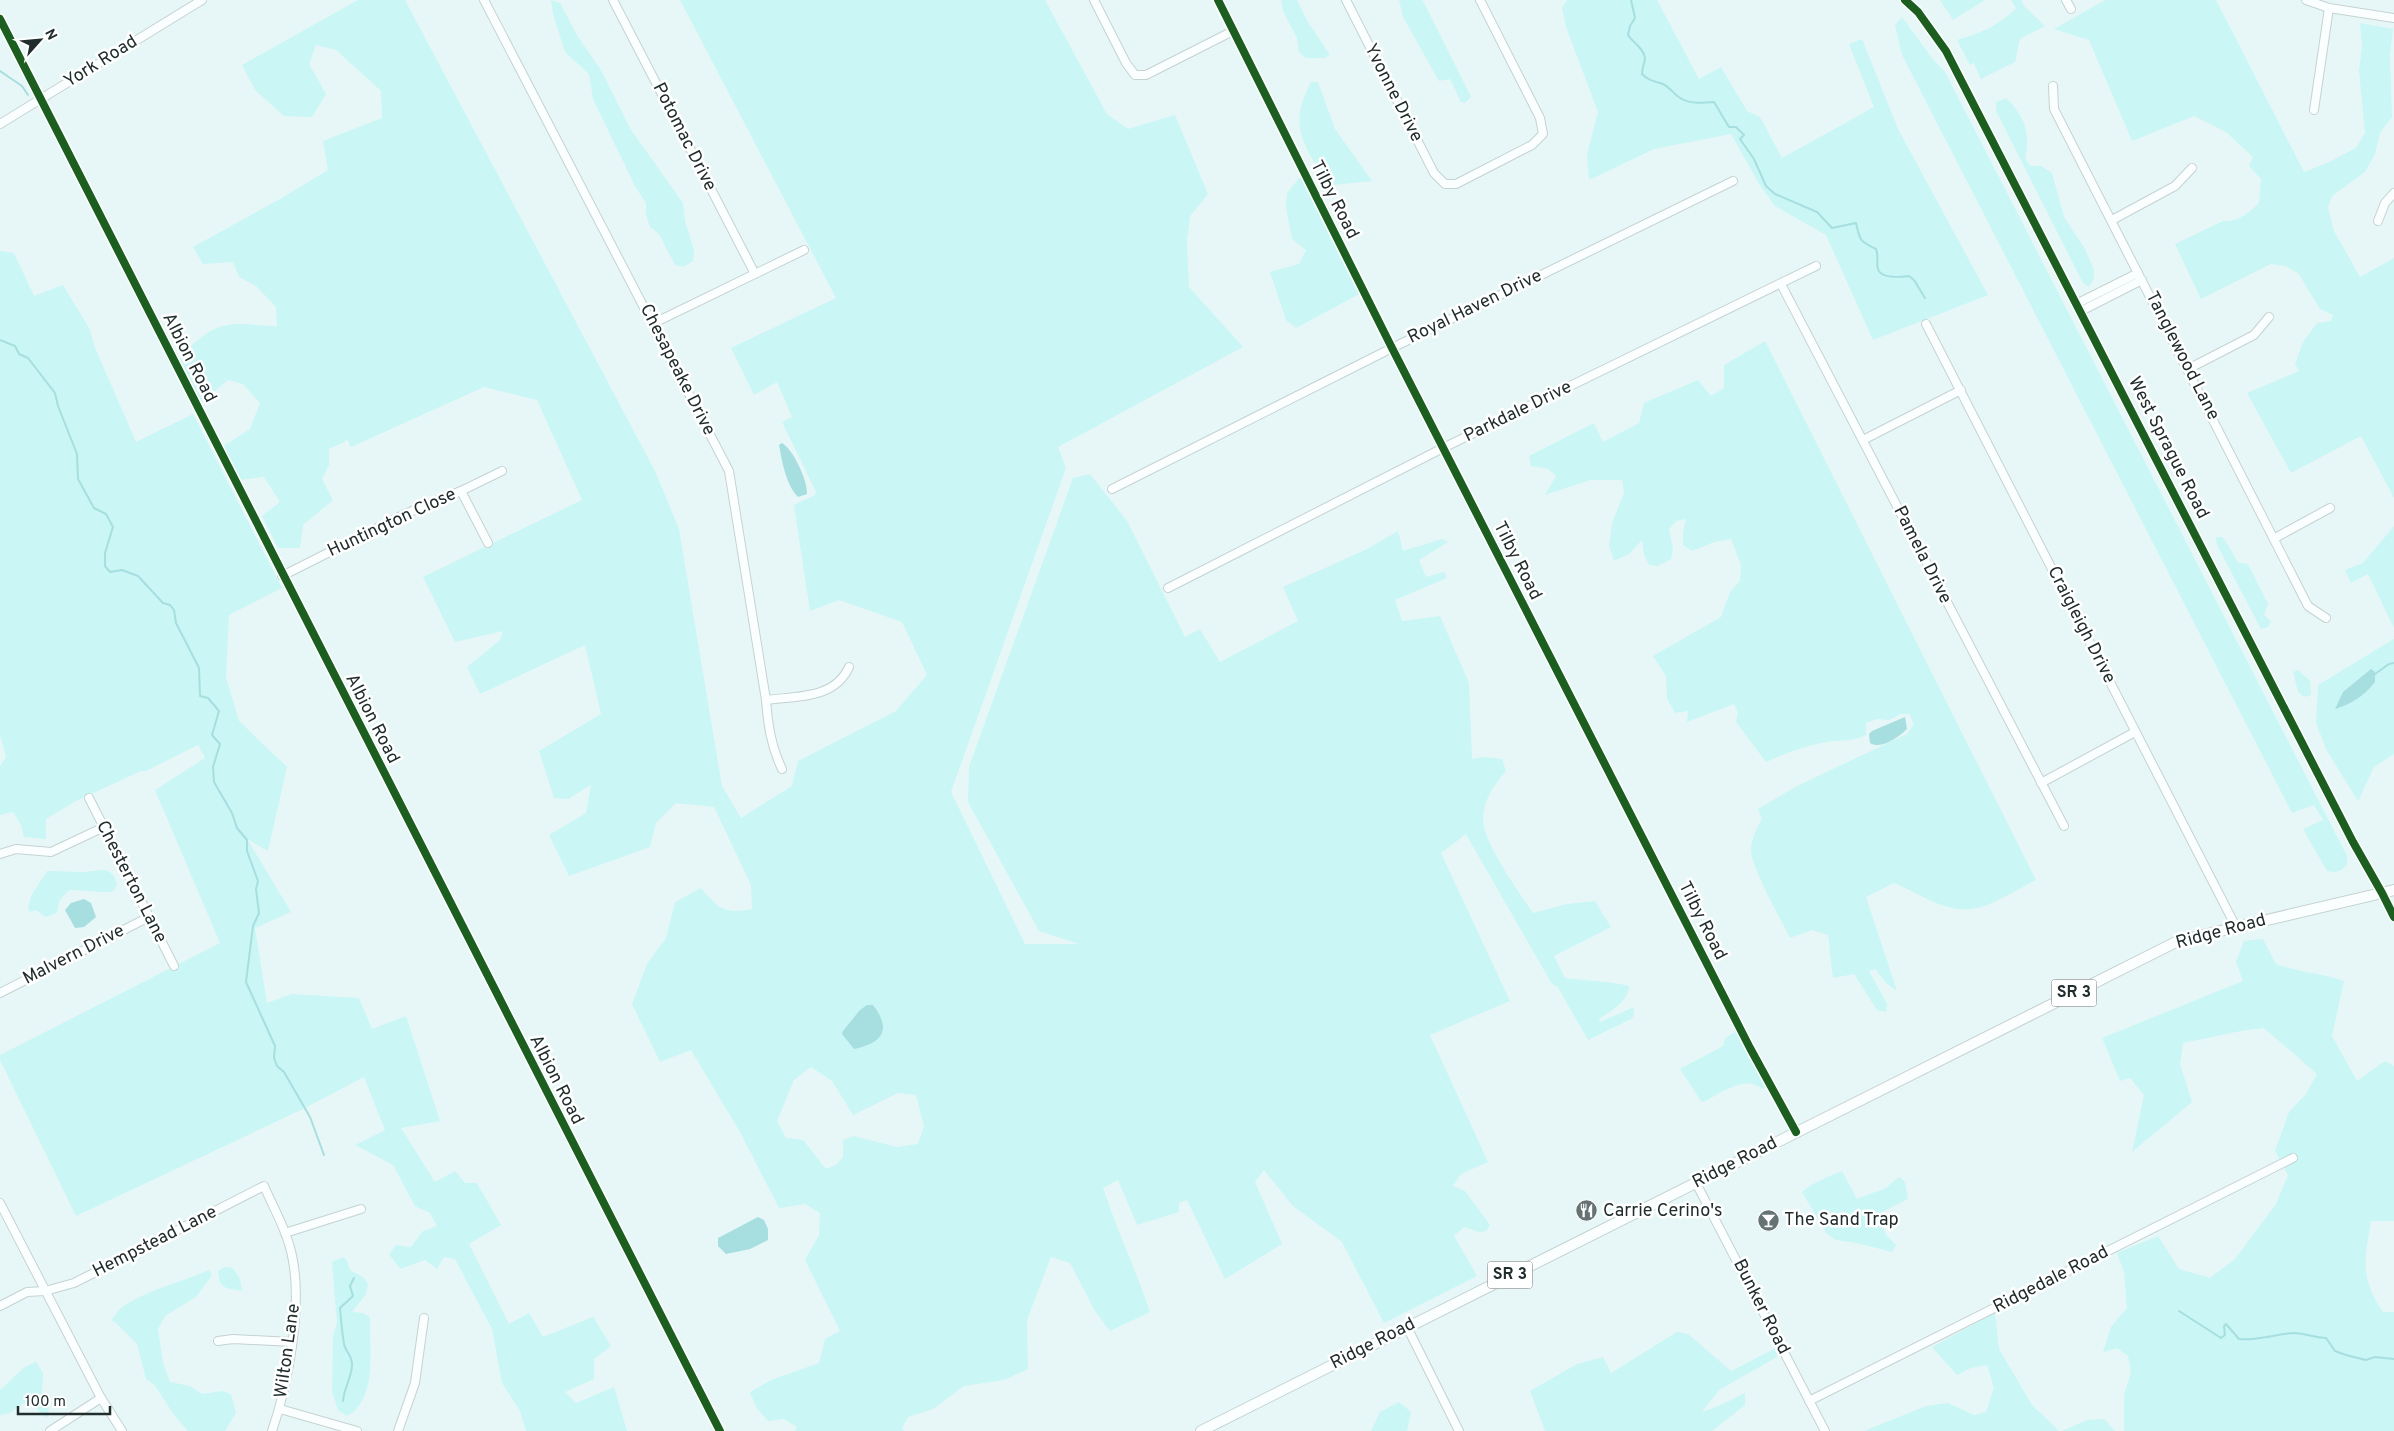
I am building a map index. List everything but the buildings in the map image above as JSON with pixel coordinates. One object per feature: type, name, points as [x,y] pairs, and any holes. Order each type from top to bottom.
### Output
[{"type":"main road","name":"Ridge Road","points":[[1200,1431],[2178,941],[2394,890]]},
{"type":"street","name":"York Road","points":[[0,124],[202,0]]},
{"type":"street","name":"Chesapeake Drive","points":[[484,0],[654,323],[729,471],[766,700],[772,749],[782,769]]},
{"type":"street","name":"Potomac Drive","points":[[613,0],[755,274]]},
{"type":"street","points":[[1094,0],[1126,63],[1135,75],[1146,75],[1233,31]]},
{"type":"street","name":"Tilby Road","points":[[1218,0],[1443,448],[1750,1048],[1796,1132]]},
{"type":"street","name":"Yvonne Drive","points":[[1346,0],[1434,173],[1445,184],[1456,184],[1532,145],[1542,134],[1540,118],[1480,0]]},
{"type":"street","name":"West Sprague Road","points":[[1905,0],[1918,12],[1946,51],[2353,842],[2394,917]]},
{"type":"street","points":[[2066,0],[2071,9]]},
{"type":"street","points":[[2306,0],[2329,8],[2394,18]]},
{"type":"street","points":[[2314,110],[2329,8]]},
{"type":"street","name":"Albion Road","points":[[0,19],[282,576],[720,1431]]},
{"type":"street","name":"Tanglewood Lane","points":[[2053,86],[2054,109],[2275,538],[2308,606],[2326,618]]},
{"type":"street","points":[[2112,220],[2175,186],[2192,168]]},
{"type":"street","name":"Royal Haven Drive","points":[[1112,489],[1392,348],[1733,181]]},
{"type":"street","points":[[2378,221],[2385,202],[2394,194]]},
{"type":"street","points":[[654,323],[804,250]]},
{"type":"street","name":"Parkdale Drive","points":[[1168,588],[1443,448],[1816,266]]},
{"type":"street","points":[[2079,307],[2140,276]]},
{"type":"street","name":"Pamela Drive","points":[[1781,284],[2064,826]]},
{"type":"street","points":[[2188,369],[2254,336],[2269,317]]},
{"type":"street","name":"Craigleigh Drive","points":[[1926,324],[2236,926]]},
{"type":"street","points":[[1863,440],[1961,390]]},
{"type":"street","name":"Huntington Close","points":[[282,576],[405,514],[461,492],[502,471]]},
{"type":"street","points":[[461,492],[488,543]]},
{"type":"street","points":[[2275,538],[2330,508]]},
{"type":"street","points":[[766,700],[826,691],[843,679],[848,667]]},
{"type":"street","points":[[2041,783],[2136,732]]},
{"type":"street","name":"Chesterton Lane","points":[[89,798],[102,828],[174,966]]},
{"type":"street","points":[[0,854],[16,849],[51,852],[102,828]]},
{"type":"street","name":"Malvern Drive","points":[[0,993],[149,917]]},
{"type":"street","name":"Ridgedale Road","points":[[1809,1401],[2292,1158]]},
{"type":"street","name":"Bunker Road","points":[[1696,1183],[1825,1431]]},
{"type":"street","name":"Wilton Lane","points":[[264,1186],[286,1232],[293,1260],[296,1287],[296,1311],[292,1342],[280,1409],[272,1431]]},
{"type":"street","name":"Hempstead Lane","points":[[0,1306],[27,1292],[45,1291],[74,1283],[264,1186]]},
{"type":"street","points":[[0,1203],[101,1398],[122,1431]]},
{"type":"street","points":[[286,1232],[361,1209]]},
{"type":"street","points":[[398,1431],[415,1383],[424,1318]]},
{"type":"street","points":[[1407,1327],[1459,1431]]},
{"type":"street","points":[[218,1341],[233,1339],[292,1342]]},
{"type":"street","points":[[50,1431],[101,1398]]},
{"type":"street","points":[[280,1409],[357,1431]]},
{"type":"shaded area","points":[[358,0],[405,0],[655,471],[679,529],[722,786],[741,818],[792,786],[798,761],[896,711],[927,675],[902,622],[839,600],[810,611],[794,505],[817,494],[782,422],[792,417],[777,382],[754,395],[731,348],[836,298],[680,0],[1045,0],[1107,114],[1128,129],[1175,115],[1208,194],[1190,216],[1187,242],[1189,287],[1243,347],[1058,447],[1066,468],[951,792],[1025,944],[1079,944],[1039,931],[968,802],[969,767],[1073,478],[1090,474],[1127,521],[1185,637],[1200,629],[1220,662],[1298,621],[1283,587],[1367,549],[1398,531],[1403,551],[1442,539],[1448,542],[1419,560],[1426,577],[1444,572],[1447,578],[1395,600],[1402,621],[1440,616],[1469,683],[1472,759],[1485,757],[1502,759],[1506,771],[1492,789],[1484,811],[1483,818],[1486,835],[1505,870],[1533,913],[1567,904],[1595,901],[1611,927],[1554,956],[1565,978],[1629,986],[1626,997],[1614,1009],[1599,1019],[1600,1022],[1634,1007],[1633,1018],[1588,1040],[1557,986],[1552,984],[1466,834],[1441,853],[1510,1001],[1430,1035],[1488,1162],[1461,1174],[1453,1186],[1465,1191],[1490,1225],[1486,1231],[1479,1232],[1464,1227],[1454,1236],[1477,1276],[1384,1323],[1342,1242],[1293,1206],[1264,1170],[1255,1182],[1282,1244],[1225,1279],[1187,1200],[1179,1203],[1179,1212],[1137,1225],[1118,1180],[1103,1188],[1150,1312],[1110,1331],[1095,1311],[1070,1263],[1051,1257],[1027,1320],[1028,1369],[1004,1380],[964,1386],[933,1409],[908,1417],[902,1428],[904,1431],[795,1431],[797,1427],[784,1419],[768,1421],[756,1407],[750,1392],[771,1380],[819,1363],[825,1339],[840,1331],[805,1260],[819,1235],[820,1213],[805,1204],[779,1208],[740,1132],[691,1050],[660,1062],[632,1004],[647,964],[666,938],[675,902],[701,888],[713,901],[723,908],[735,911],[752,909],[751,885],[714,807],[676,803],[656,823],[650,847],[569,876],[549,835],[586,813],[591,785],[568,799],[554,798],[539,751],[601,714],[585,645],[480,694],[467,667],[500,640],[503,631],[455,642],[423,577],[582,500],[537,400],[484,387],[351,447],[346,438],[345,442],[329,449],[329,465],[322,479],[333,500],[303,525],[300,548],[278,548],[262,516],[280,502],[264,477],[240,480],[224,446],[250,429],[260,403],[243,384],[228,380],[202,402],[180,360],[193,344],[218,328],[236,324],[277,326],[276,307],[256,286],[239,277],[233,262],[203,264],[193,247],[328,170],[323,141],[382,118],[381,91],[336,50],[316,45],[309,64],[326,94],[312,117],[284,116],[255,90],[242,65]],"holes":[[[811,1067],[832,1081],[853,1115],[898,1093],[916,1095],[924,1126],[918,1144],[897,1147],[854,1136],[843,1140],[843,1157],[836,1165],[826,1169],[803,1140],[786,1138],[777,1121],[794,1080]]]},
{"type":"shaded area","points":[[551,0],[560,3],[578,37],[601,70],[631,130],[683,203],[685,221],[694,250],[693,261],[683,267],[675,265],[659,234],[650,227],[646,215],[646,203],[635,186],[593,99],[589,74],[565,52],[553,14]]},
{"type":"shaded area","points":[[1281,0],[1297,0],[1308,22],[1330,55],[1324,58],[1306,58],[1299,52],[1297,38],[1283,11]]},
{"type":"shaded area","points":[[1399,0],[1422,0],[1471,97],[1465,103],[1461,102],[1450,79],[1439,81],[1403,17]]},
{"type":"shaded area","points":[[1567,0],[1657,0],[1699,79],[1721,67],[1747,111],[1760,117],[1782,158],[1874,107],[1849,44],[1862,39],[1898,129],[1988,295],[1873,340],[1826,235],[1775,206],[1759,184],[1731,134],[1654,149],[1589,180],[1587,154],[1598,112],[1566,27],[1562,8]]},
{"type":"shaded area","points":[[1940,0],[1985,0],[1953,20]]},
{"type":"shaded area","points":[[2011,0],[2021,0],[2025,7],[2045,26],[2020,39],[2015,62],[1981,79],[1974,63],[1970,65],[1957,40],[1981,32],[2010,14],[2016,8]]},
{"type":"shaded area","points":[[2105,0],[2216,0],[2304,172],[2356,148],[2365,133],[2359,71],[2362,47],[2360,23],[2393,29],[2390,57],[2392,117],[2380,133],[2375,154],[2365,172],[2332,196],[2328,207],[2334,231],[2360,277],[2394,258],[2394,498],[2361,436],[2291,473],[2247,393],[2299,371],[2295,364],[2303,342],[2317,323],[2331,321],[2333,315],[2320,309],[2298,273],[2285,266],[2271,264],[2201,299],[2175,244],[2223,221],[2238,219],[2247,213],[2259,203],[2261,179],[2249,166],[2253,157],[2226,132],[2194,116],[2132,141],[2089,40],[2054,29]]},
{"type":"shaded area","points":[[1902,17],[1931,57],[1945,72],[2347,856],[2347,864],[2343,869],[2336,872],[2327,871],[2303,829],[2323,820],[2314,805],[2292,813],[1902,55],[1895,25]]},
{"type":"shaded area","points":[[1311,82],[1318,82],[1335,129],[1372,181],[1333,185],[1323,175],[1311,157],[1302,137],[1299,120],[1302,102]]},
{"type":"shaded area","points":[[2006,98],[2022,118],[2027,140],[2025,158],[2030,166],[2041,166],[2052,173],[2064,217],[2085,249],[2094,270],[2094,279],[2089,287],[2083,283],[1996,111],[1996,102]]},
{"type":"shaded area","points":[[1301,176],[1361,293],[1296,328],[1286,320],[1270,272],[1299,264],[1306,250],[1292,239],[1286,208],[1287,193]]},
{"type":"shaded area","points":[[0,251],[14,253],[34,296],[63,285],[89,328],[96,350],[136,442],[193,414],[282,588],[229,615],[226,677],[239,721],[287,767],[268,851],[247,839],[291,912],[255,928],[267,1003],[292,994],[359,998],[372,1029],[406,1016],[440,1121],[401,1128],[435,1182],[455,1171],[465,1183],[477,1183],[501,1225],[469,1244],[509,1324],[529,1313],[543,1337],[593,1317],[611,1346],[594,1359],[594,1379],[565,1392],[576,1403],[614,1387],[627,1431],[526,1431],[520,1411],[502,1383],[492,1329],[455,1259],[444,1257],[437,1269],[425,1260],[400,1269],[389,1254],[396,1245],[411,1247],[423,1231],[437,1226],[430,1213],[415,1206],[393,1165],[355,1145],[385,1130],[364,1077],[303,1109],[76,1216],[0,1060],[0,1055],[220,943],[155,790],[205,758],[198,745],[146,771],[141,771],[76,801],[46,819],[46,839],[24,837],[21,825],[13,812],[0,815],[0,766],[6,757],[0,735]]},
{"type":"shaded area","points":[[1765,341],[2036,880],[2006,896],[1977,908],[1955,909],[1945,906],[1894,883],[1866,897],[1897,991],[1886,983],[1875,969],[1869,971],[1887,1004],[1886,1012],[1877,1010],[1854,974],[1833,978],[1828,935],[1812,930],[1790,938],[1762,883],[1753,861],[1751,848],[1754,835],[1762,819],[1758,809],[1797,786],[1907,734],[1914,724],[1909,714],[1901,714],[1889,720],[1877,719],[1866,723],[1866,735],[1858,738],[1816,744],[1766,762],[1736,722],[1738,712],[1734,704],[1687,722],[1688,711],[1675,713],[1667,699],[1666,676],[1653,656],[1721,617],[1730,592],[1740,581],[1741,565],[1731,539],[1714,542],[1692,551],[1683,545],[1686,519],[1676,521],[1669,529],[1673,549],[1671,559],[1658,566],[1649,565],[1644,555],[1642,540],[1629,554],[1614,561],[1609,546],[1612,523],[1624,493],[1622,480],[1590,480],[1545,495],[1556,476],[1548,469],[1531,466],[1529,456],[1594,423],[1603,442],[1639,423],[1644,403],[1698,380],[1711,396],[1724,388],[1724,365]]},
{"type":"shaded area","points":[[782,443],[791,452],[799,466],[807,488],[807,494],[798,497],[790,486],[780,451],[779,445]]},
{"type":"shaded area","points":[[2394,526],[2394,628],[2368,574],[2351,583],[2345,570],[2363,563]]},
{"type":"shaded area","points":[[2216,537],[2222,537],[2225,540],[2239,563],[2248,564],[2268,604],[2264,615],[2271,621],[2268,627],[2261,629],[2217,545]]},
{"type":"shaded area","points":[[2394,639],[2394,754],[2374,767],[2358,801],[2327,751],[2316,723],[2318,685]]},
{"type":"shaded area","points":[[2371,669],[2375,672],[2375,682],[2371,687],[2357,699],[2335,709],[2343,692]]},
{"type":"shaded area","points":[[2298,670],[2310,681],[2311,695],[2304,697],[2298,692],[2293,672]]},
{"type":"shaded area","points":[[1905,717],[1907,729],[1899,736],[1884,744],[1874,745],[1870,743],[1869,734],[1872,731]]},
{"type":"shaded area","points":[[102,870],[111,873],[115,879],[117,885],[112,892],[69,890],[60,900],[56,913],[45,917],[36,910],[30,912],[28,908],[31,896],[47,871],[84,872]]},
{"type":"shaded area","points":[[84,899],[91,903],[96,917],[84,927],[75,928],[65,910],[71,903]]},
{"type":"shaded area","points":[[2263,939],[2276,964],[2344,981],[2332,1036],[2357,1081],[2385,1061],[2394,1066],[2394,1221],[2371,1221],[2366,1268],[2367,1278],[2375,1300],[2383,1312],[2394,1312],[2394,1431],[2124,1431],[2124,1395],[2131,1372],[2128,1356],[2117,1348],[2103,1352],[2111,1327],[2127,1308],[2124,1272],[2117,1253],[2158,1236],[2179,1269],[2210,1278],[2235,1259],[2276,1204],[2288,1175],[2275,1151],[2289,1112],[2306,1094],[2317,1074],[2264,1028],[2183,1043],[2180,1064],[2192,1102],[2132,1152],[2144,1095],[2130,1078],[2120,1081],[2102,1038],[2243,981],[2236,962],[2244,941]]},
{"type":"shaded area","points":[[867,1005],[873,1005],[879,1014],[883,1029],[877,1039],[854,1049],[842,1034],[860,1010]]},
{"type":"shaded area","points":[[1737,1031],[1768,1087],[1762,1089],[1748,1083],[1741,1084],[1733,1086],[1703,1102],[1680,1069],[1723,1046],[1725,1038]]},
{"type":"shaded area","points":[[1842,1171],[1857,1199],[1886,1188],[1899,1177],[1905,1182],[1908,1199],[1878,1214],[1886,1235],[1896,1245],[1892,1252],[1836,1240],[1827,1234],[1802,1192]]},
{"type":"shaded area","points":[[758,1217],[764,1220],[768,1229],[768,1240],[750,1249],[726,1254],[718,1246],[718,1238]]},
{"type":"shaded area","points":[[343,1257],[347,1261],[350,1270],[363,1277],[368,1284],[366,1294],[352,1312],[364,1313],[370,1318],[370,1372],[368,1385],[364,1398],[357,1408],[347,1416],[338,1410],[332,1392],[333,1336],[337,1323],[332,1262]]},
{"type":"shaded area","points":[[225,1267],[233,1268],[240,1279],[242,1291],[226,1288],[220,1283],[218,1271]]},
{"type":"shaded area","points":[[209,1270],[212,1275],[196,1297],[165,1316],[158,1329],[163,1363],[170,1382],[190,1386],[202,1394],[222,1391],[231,1394],[236,1413],[225,1431],[188,1431],[174,1415],[154,1384],[146,1379],[137,1344],[111,1320],[121,1308],[131,1301]]},
{"type":"shaded area","points":[[1995,1313],[1999,1349],[2032,1405],[2059,1431],[1864,1431],[1926,1406],[1948,1403],[1974,1415],[1986,1412],[1994,1388],[1987,1365],[1971,1368],[1957,1375],[1932,1347]]},
{"type":"shaded area","points":[[1677,1332],[1688,1334],[1731,1371],[1776,1348],[1777,1357],[1719,1390],[1702,1412],[1745,1393],[1745,1405],[1712,1431],[1545,1431],[1530,1391],[1577,1364],[1603,1357],[1611,1373]]},
{"type":"shaded area","points":[[36,1362],[43,1373],[42,1393],[49,1404],[48,1417],[43,1416],[35,1406],[23,1403],[10,1413],[0,1415],[0,1390],[25,1367]]},
{"type":"shaded area","points":[[1399,1402],[1411,1412],[1407,1431],[1371,1431],[1380,1412]]},
{"type":"shaded area","points":[[2104,1419],[2115,1431],[2062,1431],[2087,1420]]},
{"type":"waterway","points":[[1631,0],[1635,18],[1630,26],[1628,35],[1644,54],[1645,60],[1642,74],[1649,79],[1663,84],[1686,101],[1697,103],[1714,102],[1729,127],[1736,127],[1744,135],[1740,139],[1754,159],[1766,186],[1775,194],[1817,212],[1832,228],[1856,223],[1861,239],[1876,249],[1877,267],[1880,272],[1892,277],[1909,276],[1914,280],[1925,298]]},
{"type":"waterway","points":[[0,71],[22,86],[28,95]]},
{"type":"waterway","points":[[0,340],[15,346],[19,354],[28,358],[55,393],[58,406],[77,454],[78,479],[94,508],[106,514],[113,527],[105,553],[105,566],[110,572],[122,570],[138,576],[163,603],[170,605],[174,610],[176,623],[199,668],[200,696],[208,698],[219,711],[212,735],[220,744],[213,767],[214,782],[232,813],[237,828],[247,840],[247,851],[258,881],[256,889],[259,913],[253,926],[246,982],[275,1046],[274,1058],[277,1066],[284,1072],[310,1117],[324,1155]]},
{"type":"waterway","points":[[2375,674],[2389,664],[2394,663]]},
{"type":"waterway","points":[[343,1401],[352,1363],[344,1344],[340,1308],[353,1296],[350,1286],[354,1278]]},
{"type":"waterway","points":[[2179,1311],[2221,1338],[2225,1335],[2224,1326],[2226,1324],[2239,1339],[2298,1333],[2326,1338],[2335,1351],[2346,1355],[2366,1360],[2375,1357],[2394,1359]]},
{"type":"cycle path","points":[[1218,0],[1392,348],[1750,1048],[1796,1132]]},
{"type":"cycle path","points":[[1905,0],[1918,12],[1946,51],[2353,842],[2394,917]]},
{"type":"cycle path","points":[[0,19],[720,1431]]},
{"type":"place","name":"Carrie Cerino's","points":[[1587,1211]]},
{"type":"place","name":"The Sand Trap","points":[[1768,1220]]}]
